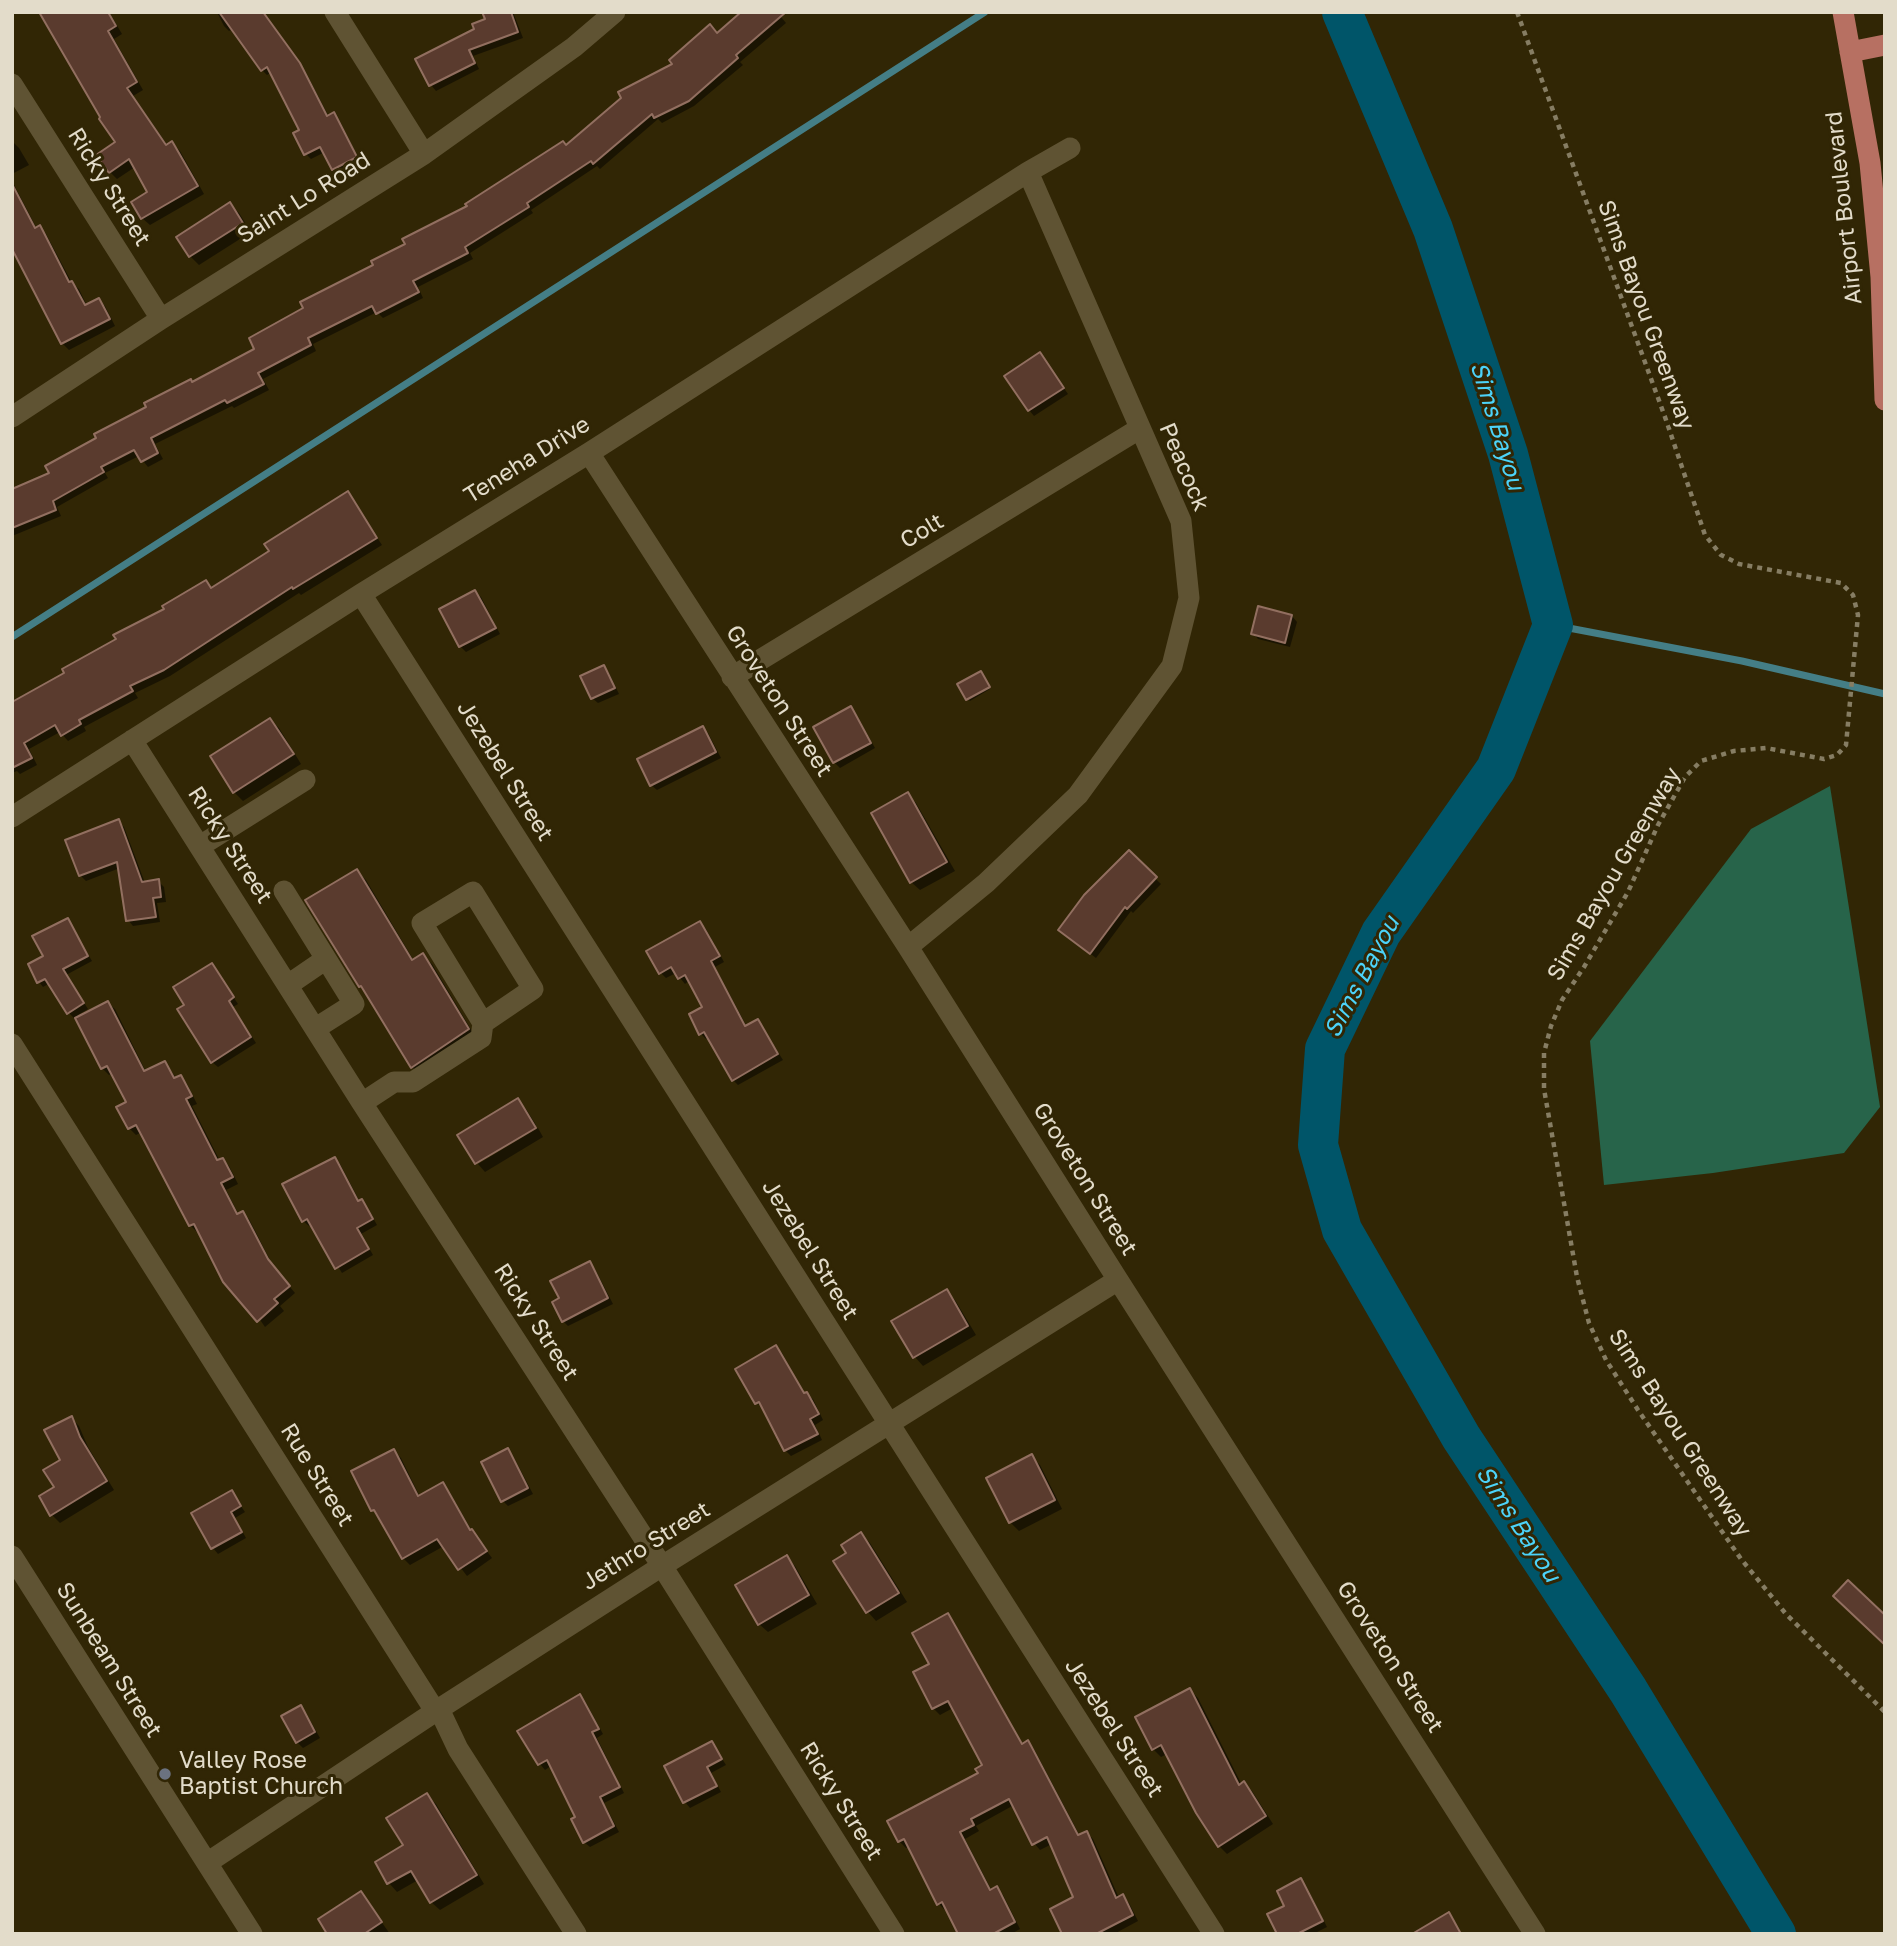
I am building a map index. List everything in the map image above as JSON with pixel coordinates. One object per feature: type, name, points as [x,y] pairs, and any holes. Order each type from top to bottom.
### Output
[{"type":"main road","name":"Airport Boulevard","points":[[1843,12],[1870,163],[1881,277],[1885,400]]},
{"type":"main road","points":[[1850,52],[1885,46]]},
{"type":"street","points":[[335,12],[425,154]]},
{"type":"street","name":"Saint Lo Road","points":[[12,417],[161,318],[425,154],[574,47],[615,12]]},
{"type":"street","name":"Ricky Street","points":[[12,85],[161,318]]},
{"type":"street","name":"Teneha Drive","points":[[12,817],[1028,172],[1070,148]]},
{"type":"street","name":"Peacock","points":[[908,947],[985,883],[1078,795],[1172,666],[1189,598],[1181,521],[1028,172]]},
{"type":"street","name":"Colt","points":[[733,677],[1139,429]]},
{"type":"street","name":"Groveton Street","points":[[589,453],[908,947],[1535,1934]]},
{"type":"street","name":"Jezebel Street","points":[[361,594],[1214,1934]]},
{"type":"street","name":"Ricky Street","points":[[132,740],[662,1566],[894,1934]]},
{"type":"street","points":[[200,846],[305,780]]},
{"type":"street","points":[[284,891],[354,1004],[316,1028]]},
{"type":"street","points":[[362,1102],[394,1082],[412,1082],[481,1038],[484,1023],[422,923],[473,892],[533,989],[484,1023]]},
{"type":"street","points":[[288,985],[326,959]]},
{"type":"street","name":"Rue Street","points":[[12,1044],[432,1706],[439,1709],[458,1749],[576,1934]]},
{"type":"street","name":"Jethro Street","points":[[207,1863],[439,1709],[662,1566],[1118,1280]]},
{"type":"street","name":"Sunbeam Street","points":[[12,1556],[252,1934]]},
{"type":"path","name":"Sims Bayou Greenway","points":[[1517,12],[1665,417],[1705,535],[1721,555],[1739,564],[1841,583],[1853,595],[1858,615],[1846,745],[1837,755],[1824,759],[1766,748],[1734,751],[1701,761],[1685,776],[1658,825],[1628,892],[1562,1000],[1544,1053],[1544,1089],[1577,1277],[1589,1323],[1606,1360],[1741,1559],[1786,1614],[1885,1713]]},
{"type":"green space","points":[[1830,786],[1880,1107],[1844,1153],[1713,1173],[1604,1185],[1590,1041],[1751,829]]},
{"type":"building","points":[[39,12],[108,12],[116,26],[108,31],[137,82],[127,88],[166,145],[172,141],[198,186],[141,219],[131,202],[147,192],[129,159],[109,173],[96,155],[115,142],[99,119]]},
{"type":"building","points":[[219,12],[263,12],[300,63],[327,116],[334,112],[357,157],[332,170],[320,147],[304,155],[293,133],[299,130],[267,67],[261,71]]},
{"type":"building","points":[[482,12],[511,12],[518,32],[469,50],[475,63],[429,86],[415,59],[474,29],[472,24],[485,19]]},
{"type":"building","points":[[741,12],[786,12],[736,55],[738,58],[689,101],[654,118],[652,114],[593,164],[591,161],[527,203],[529,207],[465,247],[468,253],[413,281],[419,292],[376,314],[372,306],[308,338],[311,345],[258,373],[264,384],[227,403],[225,400],[151,438],[158,453],[141,462],[134,450],[101,467],[104,472],[53,501],[56,510],[12,528],[12,489],[49,473],[45,466],[96,438],[94,434],[146,407],[144,403],[191,379],[192,382],[254,349],[249,338],[303,308],[300,302],[373,265],[371,261],[405,244],[402,239],[467,206],[465,204],[563,141],[566,145],[621,98],[618,92],[672,64],[669,60],[710,24],[717,33]]},
{"type":"building","points":[[12,184],[35,228],[40,225],[69,282],[72,281],[85,305],[99,298],[110,319],[61,344],[12,249]]},
{"type":"building","points":[[230,202],[243,223],[189,257],[176,237]]},
{"type":"building","points":[[1040,352],[1064,388],[1028,411],[1004,376]]},
{"type":"building","points":[[348,491],[377,538],[293,589],[292,587],[164,670],[130,686],[133,691],[79,720],[81,724],[61,736],[55,725],[24,743],[32,758],[12,768],[12,702],[64,673],[62,669],[116,639],[113,635],[164,609],[162,606],[206,580],[211,588],[269,551],[264,544]]},
{"type":"building","points":[[475,590],[496,628],[459,647],[439,609]]},
{"type":"building","points":[[1258,606],[1292,615],[1285,643],[1251,634]]},
{"type":"building","points":[[604,665],[615,688],[591,699],[580,676]]},
{"type":"building","points":[[981,671],[990,687],[966,700],[957,684]]},
{"type":"building","points":[[851,706],[871,743],[833,763],[813,727]]},
{"type":"building","points":[[270,718],[294,754],[233,793],[210,756]]},
{"type":"building","points":[[703,726],[716,752],[650,786],[637,759]]},
{"type":"building","points":[[908,792],[947,862],[910,883],[871,813]]},
{"type":"building","points":[[119,819],[142,882],[159,879],[161,897],[153,898],[156,917],[126,921],[117,862],[79,876],[65,840]]},
{"type":"building","points":[[1129,850],[1157,877],[1127,909],[1125,907],[1090,954],[1058,930],[1084,895]]},
{"type":"building","points":[[357,869],[412,960],[423,953],[469,1029],[411,1068],[305,900]]},
{"type":"building","points":[[68,918],[88,956],[63,969],[84,1003],[67,1014],[45,979],[37,983],[28,964],[43,956],[32,936]]},
{"type":"building","points":[[700,921],[720,956],[711,961],[745,1026],[758,1019],[778,1054],[732,1081],[704,1032],[699,1035],[689,1014],[702,1007],[685,975],[678,979],[671,967],[659,974],[646,951]]},
{"type":"building","points":[[212,963],[234,997],[229,1001],[251,1037],[211,1063],[177,1009],[184,1005],[173,987]]},
{"type":"building","points":[[108,1001],[144,1071],[165,1061],[174,1078],[181,1075],[192,1096],[186,1099],[217,1160],[223,1158],[233,1177],[221,1183],[237,1214],[243,1211],[268,1259],[290,1286],[274,1299],[278,1303],[257,1322],[223,1282],[194,1224],[189,1226],[136,1125],[128,1129],[116,1107],[126,1102],[107,1066],[101,1069],[75,1018]]},
{"type":"building","points":[[518,1098],[536,1128],[475,1164],[457,1135]]},
{"type":"building","points":[[335,1157],[358,1201],[362,1199],[373,1219],[357,1228],[369,1249],[335,1269],[307,1219],[302,1222],[282,1184]]},
{"type":"building","points":[[590,1261],[608,1298],[562,1322],[552,1302],[559,1298],[550,1281]]},
{"type":"building","points":[[947,1289],[968,1326],[913,1358],[891,1321]]},
{"type":"building","points":[[776,1345],[819,1414],[810,1419],[818,1434],[784,1451],[759,1402],[755,1404],[735,1369]]},
{"type":"building","points":[[72,1416],[80,1437],[107,1481],[50,1516],[39,1496],[54,1487],[43,1470],[60,1460],[44,1430]]},
{"type":"building","points":[[508,1448],[528,1488],[501,1502],[481,1462]]},
{"type":"building","points":[[394,1449],[418,1496],[443,1482],[470,1530],[472,1529],[487,1551],[458,1570],[437,1539],[402,1559],[374,1510],[371,1511],[351,1471]]},
{"type":"building","points":[[1032,1454],[1055,1500],[1009,1523],[986,1478]]},
{"type":"building","points":[[232,1490],[241,1506],[231,1512],[242,1532],[211,1549],[191,1513]]},
{"type":"building","points":[[861,1532],[899,1593],[866,1613],[833,1561],[846,1553],[841,1545]]},
{"type":"building","points":[[787,1555],[809,1595],[758,1625],[735,1585]]},
{"type":"building","points":[[1848,1580],[1885,1615],[1885,1645],[1833,1596]]},
{"type":"building","points":[[948,1613],[1022,1744],[1028,1740],[1078,1835],[1087,1831],[1116,1898],[1123,1894],[1133,1915],[1096,1934],[1062,1934],[1050,1909],[1073,1897],[1047,1837],[1032,1845],[1009,1799],[971,1819],[974,1825],[960,1832],[990,1890],[997,1886],[1015,1922],[993,1934],[958,1934],[942,1902],[937,1905],[904,1839],[898,1842],[887,1821],[978,1773],[975,1769],[982,1765],[948,1701],[932,1709],[913,1672],[929,1664],[912,1633]]},
{"type":"building","points":[[1190,1688],[1239,1785],[1244,1781],[1266,1816],[1218,1847],[1196,1813],[1161,1745],[1152,1750],[1135,1717]]},
{"type":"building","points":[[580,1694],[599,1729],[592,1732],[620,1787],[600,1797],[614,1826],[583,1843],[571,1819],[575,1817],[547,1760],[538,1765],[517,1731]]},
{"type":"building","points":[[301,1705],[315,1732],[296,1743],[281,1716]]},
{"type":"building","points":[[712,1741],[722,1759],[707,1767],[717,1786],[683,1803],[664,1766]]},
{"type":"building","points":[[427,1793],[477,1875],[430,1903],[411,1871],[387,1884],[375,1862],[403,1845],[386,1818]]},
{"type":"building","points":[[1301,1878],[1323,1921],[1297,1934],[1277,1934],[1267,1914],[1284,1906],[1277,1891]]},
{"type":"building","points":[[361,1891],[382,1922],[364,1934],[327,1934],[318,1919]]},
{"type":"building","points":[[1449,1912],[1461,1934],[1412,1934]]},
{"type":"waterway","points":[[12,637],[985,12]]},
{"type":"waterway","name":"Sims Bayou","points":[[1342,12],[1433,229],[1508,454],[1553,625],[1496,769],[1381,933],[1325,1049],[1318,1145],[1342,1230],[1461,1437],[1628,1690],[1776,1934]]},
{"type":"waterway","points":[[1553,625],[1742,661],[1885,694]]},
{"type":"place","name":"Valley Rose Baptist Church","points":[[165,1774]]}]
